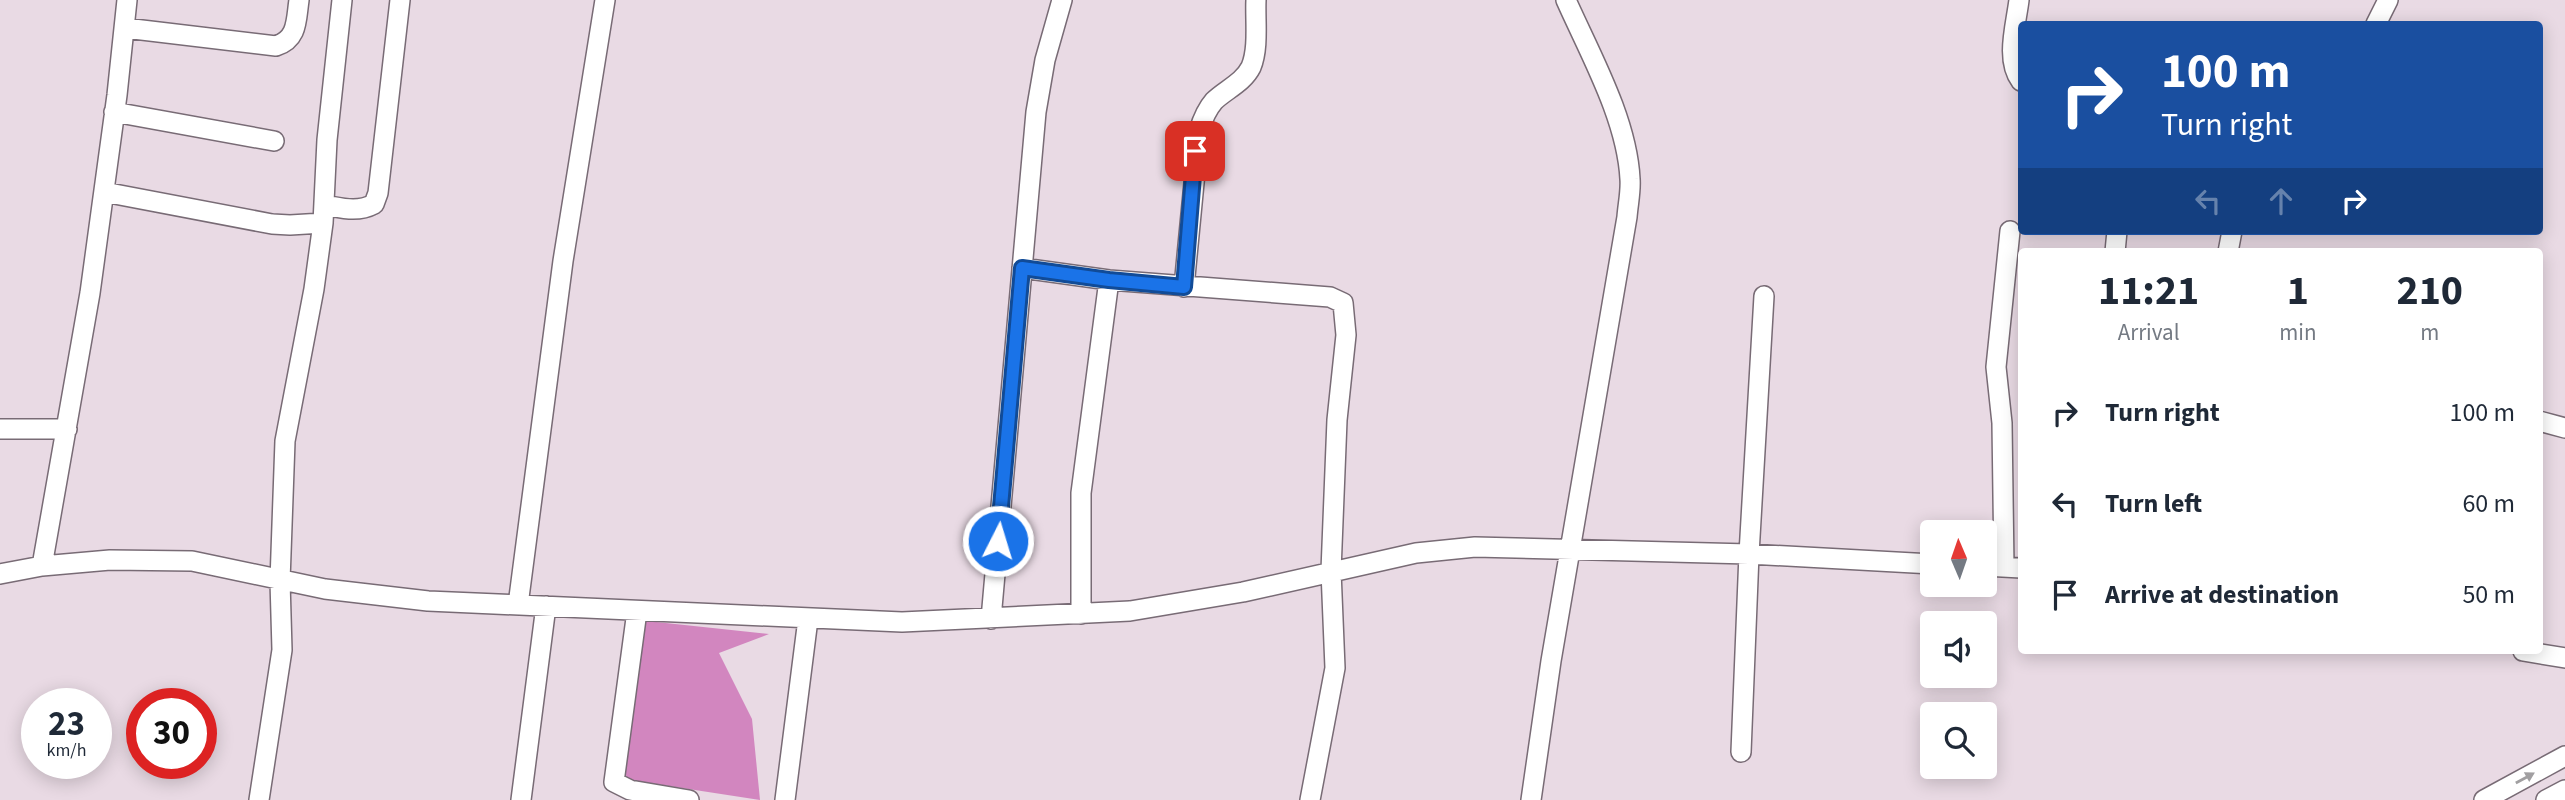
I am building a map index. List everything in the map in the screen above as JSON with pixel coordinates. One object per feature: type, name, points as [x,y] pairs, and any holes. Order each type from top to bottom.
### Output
[{"type":"street","points":[[42,566],[90,293],[127,0]]},
{"type":"street","points":[[125,28],[276,46],[286,43],[294,33],[299,0]]},
{"type":"street","points":[[259,800],[281,671],[280,581],[285,441],[314,289],[323,214],[331,89],[342,0]]},
{"type":"street","points":[[104,192],[290,225],[323,214],[366,209],[374,204],[378,193],[400,0]]},
{"type":"street","points":[[518,605],[572,197],[605,0]]},
{"type":"street","points":[[991,619],[1036,112],[1045,60],[1062,0]]},
{"type":"street","points":[[1184,287],[1199,131],[1214,102],[1233,88],[1251,67],[1255,44],[1256,0]]},
{"type":"street","points":[[1531,800],[1570,549],[1627,216],[1630,181],[1627,155],[1618,123],[1566,0]]},
{"type":"street","points":[[2018,77],[2012,60],[2019,0]]},
{"type":"street","points":[[2378,21],[2388,0]]},
{"type":"street","points":[[114,113],[274,141]]},
{"type":"street","points":[[2003,567],[2002,423],[1996,368],[2010,231]]},
{"type":"street","points":[[1022,268],[1109,280],[1330,297],[1343,303],[1346,335],[1337,420],[1331,571],[1335,668],[1310,800]]},
{"type":"street","points":[[1081,614],[1083,471],[1109,280]]},
{"type":"street","points":[[1741,751],[1764,296]]},
{"type":"street","points":[[2543,422],[2565,428]]},
{"type":"street","points":[[0,429],[67,429]]},
{"type":"street","points":[[0,574],[42,566],[110,560],[192,561],[325,589],[428,601],[902,622],[1130,611],[1243,592],[1443,549],[1749,554],[1920,563]]},
{"type":"street","points":[[521,800],[546,606]]},
{"type":"street","points":[[637,611],[614,782],[630,790],[689,800]]},
{"type":"street","points":[[785,800],[808,619]]},
{"type":"street","points":[[2541,654],[2565,658]]},
{"type":"street","points":[[2484,800],[2565,756]]},
{"type":"street","points":[[2546,800],[2565,790]]},
{"type":"shaded area","points":[[647,621],[769,634],[719,653],[752,719],[760,800],[630,780],[619,768],[640,626]]},
{"type":"route","points":[[998,541],[1022,268],[1184,287],[1195,151]]}]
